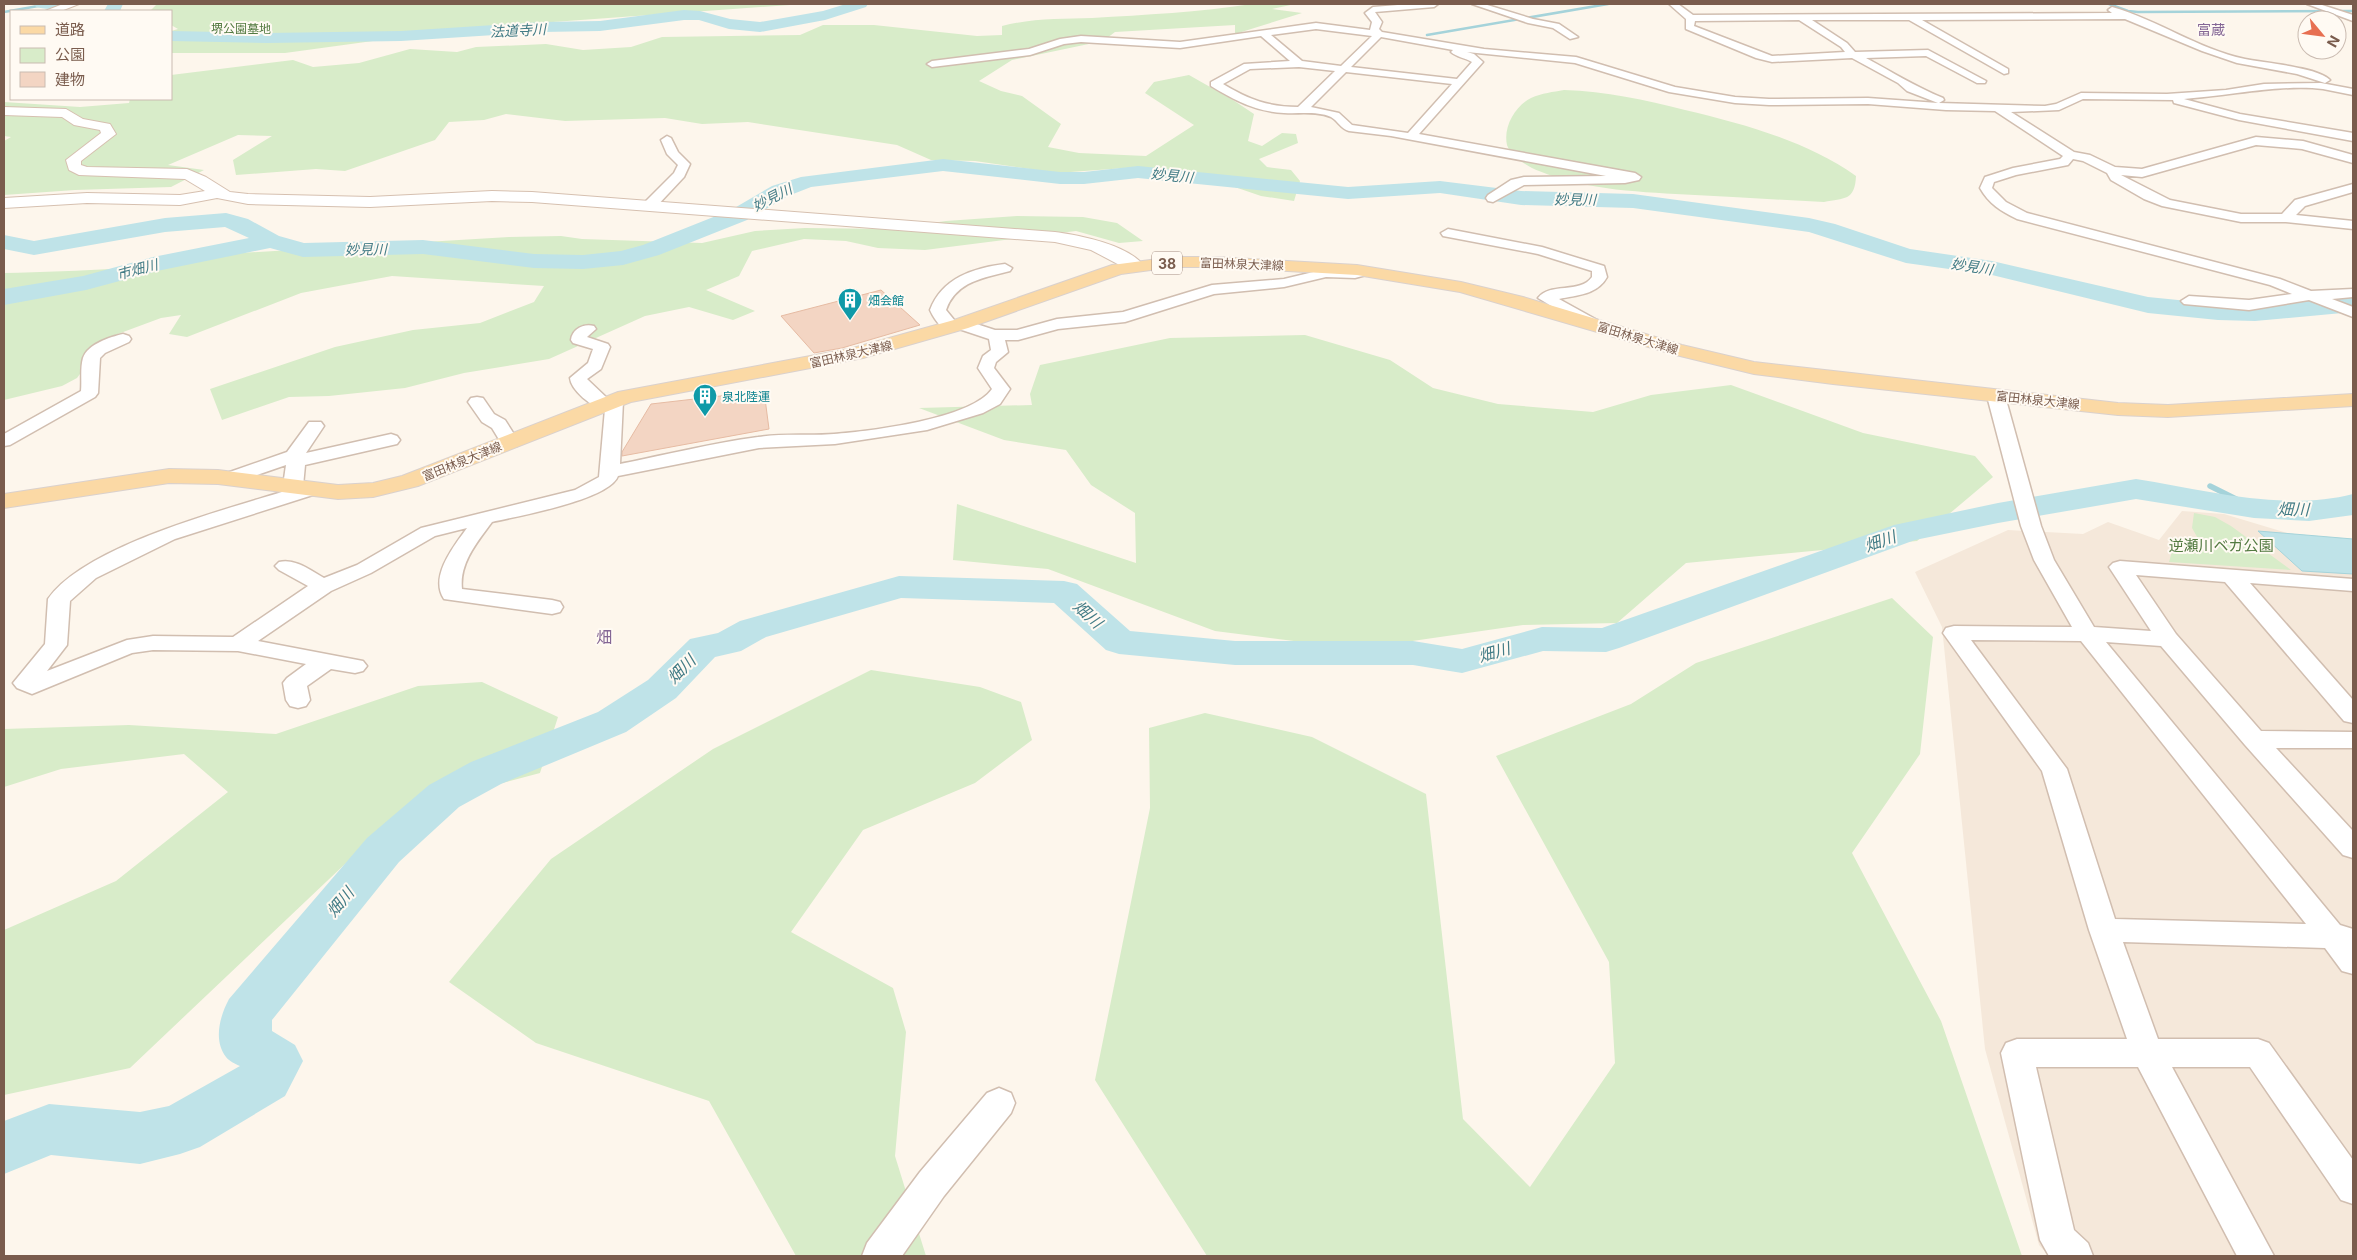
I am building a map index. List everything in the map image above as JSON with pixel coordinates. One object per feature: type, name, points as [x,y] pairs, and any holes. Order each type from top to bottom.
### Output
[{"type":"main road","name":"富田林泉大津線","points":[[4,501],[168,476],[231,478],[338,492],[373,490],[410,482],[609,403],[659,390],[800,366],[856,354],[956,325],[1096,276],[1135,266],[1173,262],[1217,262],[1365,271],[1462,287],[1676,349],[1754,368],[2118,409],[2168,411],[2353,400]]},
{"type":"street","points":[[53,10],[74,4]]},
{"type":"street","points":[[1379,34],[1374,29],[1377,22],[1369,14],[1373,10],[1434,4]]},
{"type":"street","points":[[1476,4],[1531,21],[1556,26],[1573,36]]},
{"type":"street","points":[[1672,4],[1691,18],[2126,16]]},
{"type":"street","points":[[2312,4],[2353,18]]},
{"type":"street","points":[[2105,7],[2205,49],[2241,61],[2298,71],[2342,84],[2353,91]]},
{"type":"street","points":[[1894,8],[2004,71]]},
{"type":"street","points":[[1691,18],[1689,27],[1760,56],[1772,58],[1928,53],[1982,81]]},
{"type":"street","points":[[1802,18],[1844,45],[1852,55],[1863,58],[1902,80],[1911,89],[1958,108]]},
{"type":"street","points":[[932,64],[1001,54],[1030,52],[1063,41],[1081,39],[1180,45],[1316,26],[1379,34],[1484,52],[1576,60],[1674,90],[1736,100],[1769,102],[1868,101],[1958,108],[1998,108],[2059,107],[2081,96],[2167,97],[2226,93],[2264,87],[2321,86],[2353,91]]},
{"type":"street","points":[[1263,33],[1299,64]]},
{"type":"street","points":[[1301,110],[1379,34]]},
{"type":"street","points":[[1400,38],[1459,52],[1478,62],[1411,136]]},
{"type":"street","points":[[1460,82],[1299,64],[1248,66],[1215,84],[1245,102],[1282,110],[1314,110],[1335,115],[1349,128],[1411,136],[1635,177],[1626,179],[1524,181],[1514,183],[1492,198]]},
{"type":"street","points":[[2167,97],[2239,117],[2353,137]]},
{"type":"street","points":[[1998,108],[2070,155],[2086,158],[2113,170],[2150,173],[2256,140],[2303,145],[2353,158]]},
{"type":"street","points":[[4,111],[51,111],[66,113],[80,122],[105,127],[109,134],[73,160],[74,168],[84,172],[187,174],[202,180],[219,193]]},
{"type":"street","points":[[649,206],[680,174],[684,164],[673,154],[667,140]]},
{"type":"street","points":[[2070,155],[2064,162],[2013,172],[1989,180],[1986,188],[1991,198],[2004,208],[2022,216],[2275,282],[2313,295],[2353,312]]},
{"type":"street","points":[[2113,170],[2115,177],[2160,202],[2232,216],[2286,218],[2353,225]]},
{"type":"street","points":[[2286,218],[2300,203],[2353,188]]},
{"type":"street","points":[[4,203],[87,198],[180,200],[219,193],[248,199],[370,202],[492,196],[532,197],[1071,239],[1113,251],[1135,266]]},
{"type":"street","points":[[1448,234],[1542,251],[1548,255],[1580,261],[1599,269],[1601,275],[1599,281],[1592,286],[1546,298],[1590,324]]},
{"type":"street","points":[[1005,268],[977,272],[962,281],[945,295],[938,310],[941,317],[956,325],[977,331],[996,335],[1018,335],[1057,324],[1125,317],[1212,290],[1284,284],[1318,275],[1355,274],[1365,271]]},
{"type":"street","points":[[2189,301],[2249,305],[2313,295],[2353,293]]},
{"type":"street","points":[[238,644],[324,586],[364,569],[428,532],[582,494],[607,480],[610,472],[609,403],[579,384],[578,378],[594,365],[602,347],[579,340],[579,336],[588,328]]},
{"type":"street","points":[[610,472],[761,442],[837,438],[948,420],[993,401],[1000,394],[1001,389],[986,368],[989,360],[1000,352],[996,335]]},
{"type":"street","points":[[4,441],[89,393],[90,356],[96,350],[123,339]]},
{"type":"street","points":[[1996,396],[2031,526],[2044,560],[2087,634],[2343,937],[2353,962]]},
{"type":"street","points":[[477,402],[488,418],[499,424],[510,442]]},
{"type":"street","points":[[315,426],[297,450],[296,458],[302,488],[168,535],[123,554],[88,573],[58,599],[56,645],[25,683],[32,686],[127,648],[153,643],[238,644],[355,666]]},
{"type":"street","points":[[231,478],[296,458],[391,440]]},
{"type":"street","points":[[486,517],[460,552],[449,581],[452,594],[552,607]]},
{"type":"street","points":[[286,566],[324,586]]},
{"type":"street","points":[[2350,588],[2232,576],[2120,568],[2168,639],[2254,739],[2353,848]]},
{"type":"street","points":[[2232,576],[2353,715]]},
{"type":"street","points":[[2168,639],[2087,634],[1954,633],[2054,769],[2104,930],[2148,1054],[2256,1256]]},
{"type":"street","points":[[298,700],[295,683],[327,661]]},
{"type":"street","points":[[2254,739],[2353,740]]},
{"type":"street","points":[[2104,930],[2343,937]]},
{"type":"street","points":[[2075,1256],[2058,1240],[2017,1053],[2258,1053],[2353,1188]]},
{"type":"street","points":[[880,1256],[932,1184],[999,1103]]},
{"type":"shaded area","points":[[2182,511],[2224,514],[2353,553],[2353,1256],[2049,1256],[2039,1245],[1985,1049],[1942,627],[1915,572],[2008,530],[2083,534],[2108,522],[2159,540]]},
{"type":"green space","name":"堺公園墓地","points":[[157,4],[804,4],[468,28],[285,53],[172,53],[172,31],[178,29],[172,26],[172,10],[151,10]]},
{"type":"green space","points":[[1252,4],[1295,4],[1272,9],[1302,13],[1235,34],[1235,25],[1115,32],[1103,41],[1012,60],[979,81],[1001,91],[1022,96],[1061,124],[1048,147],[1079,153],[1146,156],[1194,125],[1145,93],[1154,82],[1189,75],[1254,114],[1248,141],[1262,146],[1282,133],[1296,134],[1298,143],[1259,159],[1267,167],[1291,170],[1300,181],[1294,201],[1261,196],[1185,170],[1125,168],[1057,173],[975,161],[931,160],[897,145],[748,122],[702,124],[665,118],[565,121],[506,114],[484,120],[449,122],[435,140],[345,171],[316,169],[236,175],[233,160],[272,136],[238,135],[168,165],[204,170],[171,187],[75,190],[4,195],[4,141],[11,137],[4,136],[4,102],[80,107],[129,103],[130,100],[172,100],[172,75],[293,60],[313,67],[359,63],[410,49],[457,52],[476,47],[546,44],[583,50],[631,47],[662,37],[800,35],[823,25],[874,25],[977,36],[1002,35],[1002,26],[1047,19],[1092,18]]},
{"type":"green space","points":[[1564,90],[1610,94],[1670,106],[1730,121],[1774,135],[1816,153],[1856,176],[1853,190],[1851,194],[1843,199],[1824,202],[1636,191],[1596,187],[1557,178],[1520,161],[1509,149],[1506,138],[1511,118],[1520,106],[1539,95]]},
{"type":"green space","points":[[1017,216],[1083,217],[1117,223],[1143,241],[1119,243],[1076,231],[925,250],[878,248],[846,241],[804,239],[752,251],[739,276],[706,290],[755,311],[733,320],[689,307],[645,316],[549,359],[464,373],[405,388],[329,396],[289,397],[222,420],[210,389],[335,347],[413,330],[480,323],[534,302],[544,286],[392,276],[301,293],[187,337],[169,334],[181,315],[161,318],[107,338],[77,378],[62,386],[4,400],[4,273],[152,266],[240,253],[509,237],[561,236],[582,239],[702,243],[755,231],[805,228],[891,229],[946,221]]},
{"type":"green space","points":[[1305,335],[1390,360],[1433,388],[1498,404],[1593,412],[1651,395],[1731,385],[1863,433],[1975,456],[1993,477],[1917,541],[1686,563],[1617,623],[1523,625],[1357,649],[1215,631],[1048,569],[953,560],[957,504],[1136,563],[1135,513],[1091,485],[1066,450],[1004,440],[919,408],[1032,405],[1030,394],[1040,365],[1170,338]]},
{"type":"green space","name":"逆瀬川ベガ公園","points":[[2194,513],[2215,517],[2231,526],[2291,570],[2169,562],[2173,548],[2194,552],[2200,542],[2192,528]]},
{"type":"green space","points":[[1892,598],[1933,637],[1920,754],[1852,853],[1941,1021],[2022,1256],[1207,1256],[1095,1080],[1150,808],[1149,728],[1205,713],[1312,737],[1426,794],[1463,1119],[1530,1187],[1615,1063],[1609,962],[1496,756],[1631,704],[1696,663]]},
{"type":"green space","points":[[871,670],[980,687],[1021,702],[1032,740],[975,783],[863,830],[791,932],[893,988],[906,1032],[895,1156],[926,1256],[796,1256],[709,1101],[536,1043],[449,982],[551,859],[713,749]]},
{"type":"green space","points":[[482,682],[558,717],[540,773],[403,809],[130,1068],[4,1095],[4,930],[116,881],[228,792],[184,754],[61,769],[4,787],[4,729],[129,725],[276,734],[418,686]]},
{"type":"water","points":[[2258,531],[2353,539],[2353,574],[2302,571]]},
{"type":"building","name":"畑会館","points":[[881,290],[920,325],[842,348],[814,353],[781,316]]},
{"type":"building","name":"泉北陸運","points":[[764,391],[769,429],[622,456],[622,452],[651,404]]},
{"type":"waterway","name":"法道寺川","points":[[41,4],[55,4]]},
{"type":"waterway","name":"法道寺川","points":[[111,10],[116,4]]},
{"type":"waterway","name":"法道寺川","points":[[172,36],[267,38],[401,36],[542,27],[600,26],[684,15],[700,16],[729,24],[760,27],[825,15],[861,4]]},
{"type":"waterway","points":[[1427,35],[1608,4]]},
{"type":"waterway","points":[[2109,4],[2128,11],[2138,12],[2353,11]]},
{"type":"waterway","points":[[15,10],[44,5]]},
{"type":"waterway","points":[[4,12],[10,11]]},
{"type":"waterway","name":"妙見川","points":[[271,241],[303,250],[423,247],[534,261],[583,262],[623,258],[651,250],[739,215],[780,191],[808,181],[943,165],[1060,178],[1084,178],[1138,172],[1348,193],[1440,187],[1521,198],[1633,201],[1809,225],[1827,229],[1906,256],[1992,268],[2148,305],[2218,312],[2255,313],[2353,304]]},
{"type":"waterway","name":"妙見川","points":[[4,242],[34,248],[165,225],[226,220],[240,224],[271,241]]},
{"type":"waterway","name":"市畑川","points":[[4,297],[86,283],[153,264],[271,241]]},
{"type":"waterway","points":[[2210,486],[2254,508]]},
{"type":"waterway","name":"畑川","points":[[4,1148],[49,1129],[140,1138],[180,1129],[266,1079],[276,1061],[245,1042],[247,1014],[383,850],[444,796],[486,773],[612,722],[662,689],[703,647],[728,643],[753,629],[899,587],[1064,592],[1119,642],[1235,653],[1413,653],[1462,661],[1542,639],[1606,640],[1906,532],[1998,513],[2136,489],[2254,508],[2309,511],[2340,508],[2353,504]]},
{"type":"place","name":"畑会館","points":[[850,321]]},
{"type":"place","name":"泉北陸運","points":[[705,417]]},
{"type":"district","name":"富蔵","points":[[2211,29]]},
{"type":"district","name":"畑","points":[[604,637]]}]
